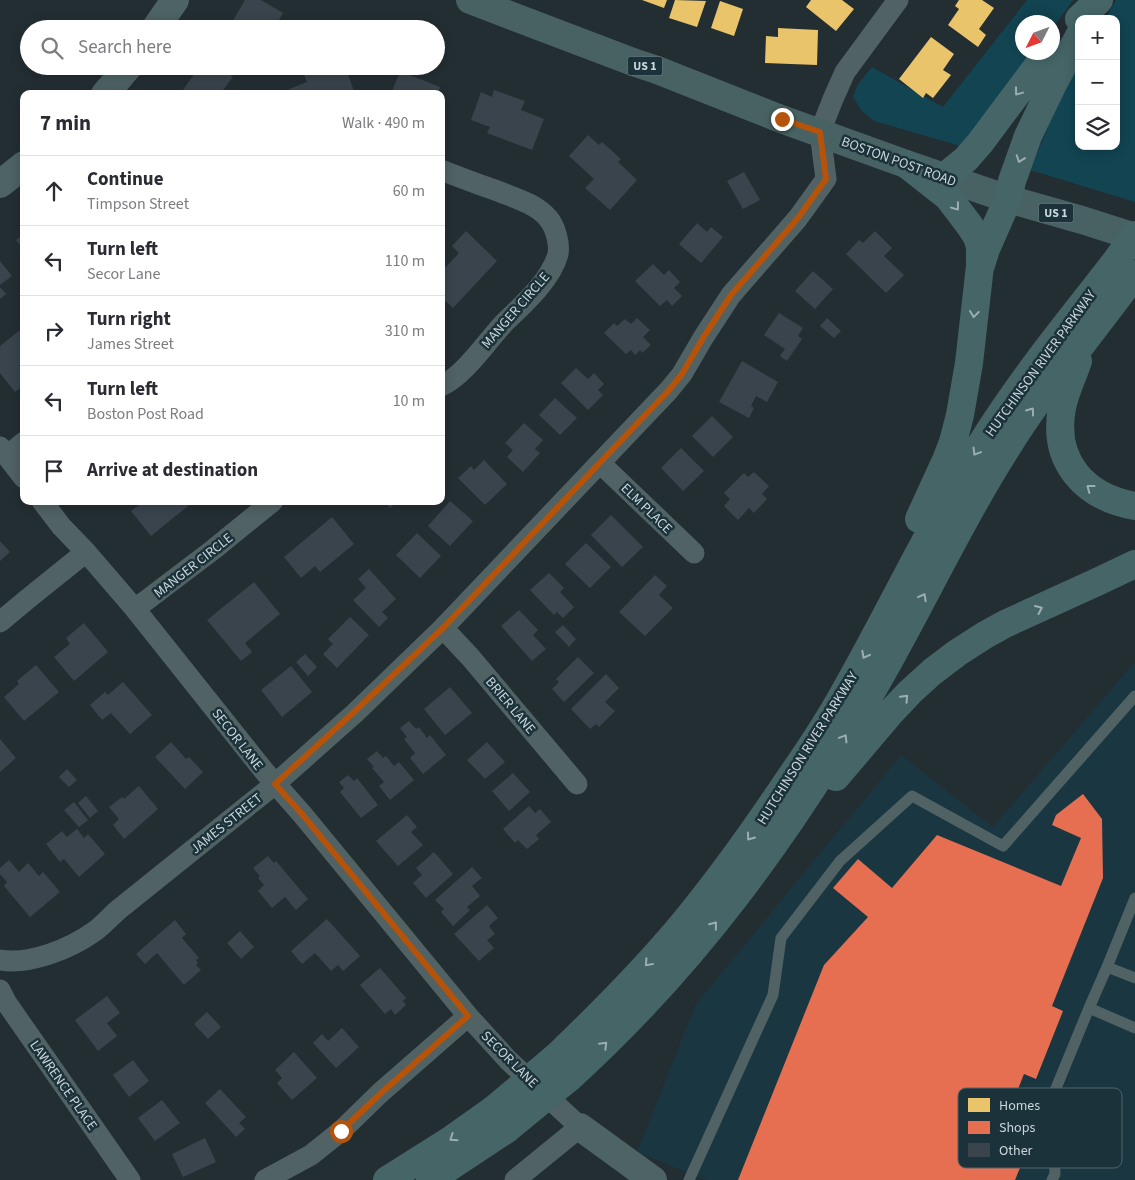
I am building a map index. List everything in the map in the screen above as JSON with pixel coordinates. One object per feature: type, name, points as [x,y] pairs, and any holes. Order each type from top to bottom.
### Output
[{"type":"highway","points":[[1091,15],[1100,0]]},
{"type":"highway","points":[[1083,15],[1100,0]]},
{"type":"highway","points":[[1060,36],[1075,23]]},
{"type":"highway","points":[[980,266],[1008,199],[1028,136],[1075,43]]},
{"type":"highway","points":[[944,178],[966,159],[980,143],[1042,60]]},
{"type":"highway","points":[[884,619],[900,559],[953,442],[960,415],[969,363],[980,266],[980,246],[970,226],[948,197],[906,164]]},
{"type":"highway","name":"HUTCHINSON RIVER PARKWAY","points":[[562,1068],[597,1052],[643,1006],[688,956],[729,906],[789,823],[827,766],[874,688],[971,508],[1009,443],[1045,392],[1088,337],[1131,251]]},
{"type":"highway","name":"HUTCHINSON RIVER PARKWAY","points":[[430,1180],[562,1068],[603,1012],[650,962],[726,870],[823,728],[845,691],[940,514],[991,428],[1031,371],[1131,251]]},
{"type":"highway","points":[[1088,337],[1062,407],[1060,432],[1062,446],[1071,468],[1086,485],[1104,497],[1135,506]]},
{"type":"highway","points":[[789,823],[842,772],[877,728],[910,692],[944,663],[985,634],[1135,564]]},
{"type":"highway","name":"HUTCHINSON RIVER PARKWAY","points":[[387,1180],[452,1139],[500,1119]]},
{"type":"main road","name":"BOSTON POST ROAD","points":[[470,0],[782,119],[944,178],[1082,220],[1131,251]]},
{"type":"street","points":[[161,20],[175,0]]},
{"type":"street","points":[[820,132],[845,72],[898,0]]},
{"type":"street","points":[[108,90],[121,75]]},
{"type":"street","name":"JAMES STREET","points":[[1,962],[31,959],[62,949],[96,930],[118,910],[275,784],[443,628],[682,374],[731,295],[798,218],[826,179],[820,132]]},
{"type":"street","points":[[0,184],[20,167]]},
{"type":"street","name":"MANGER CIRCLE","points":[[445,172],[518,199],[539,210],[549,219],[558,240],[558,252],[541,284],[494,333],[457,376],[445,384]]},
{"type":"street","points":[[20,444],[3,451],[20,473]]},
{"type":"street","name":"ELM PLACE","points":[[600,463],[694,552]]},
{"type":"street","name":"SECOR LANE","points":[[45,505],[61,526],[135,609],[264,771],[309,822],[468,1016],[508,1060],[580,1127],[653,1180]]},
{"type":"street","name":"MANGER CIRCLE","points":[[135,609],[214,550],[267,505]]},
{"type":"street","points":[[0,622],[86,552]]},
{"type":"street","name":"BRIER LANE","points":[[443,628],[471,658],[577,784]]},
{"type":"street","name":"LAWRENCE PLACE","points":[[0,990],[6,1002],[130,1180]]},
{"type":"street","points":[[265,1180],[310,1155],[341,1131],[468,1016]]},
{"type":"street","points":[[515,1180],[580,1127]]},
{"type":"lane","points":[[689,1180],[773,995],[781,938],[840,860],[912,796],[1003,846],[1135,696]]},
{"type":"lane","points":[[1056,1088],[1108,967],[1135,898]]},
{"type":"lane","points":[[1108,967],[1135,978]]},
{"type":"lane","points":[[1089,1008],[1135,1028]]},
{"type":"lane","points":[[1052,1180],[1055,1174],[1055,1168]]},
{"type":"shaded area","points":[[1027,0],[1073,0],[1060,18],[1060,15],[1015,15]]},
{"type":"shaded area","points":[[1116,0],[1135,0],[1135,202],[1030,170],[1063,91],[1075,71],[1075,150],[1120,150],[1120,15],[1107,15]]},
{"type":"shaded area","points":[[1015,15],[1015,60],[1029,60],[964,147],[874,121],[861,110],[853,97],[858,84],[872,67],[943,107]]},
{"type":"shaded area","points":[[1135,662],[1135,1180],[706,1180],[637,1152],[696,1004],[901,755],[993,827]]},
{"type":"building: Homes","points":[[642,0],[667,0],[664,8]]},
{"type":"building: Homes","points":[[675,0],[706,1],[697,27],[669,18]]},
{"type":"building: Homes","points":[[811,0],[842,0],[854,9],[836,31],[806,7]]},
{"type":"building: Homes","points":[[959,0],[982,0],[994,8],[979,29],[986,35],[978,47],[948,25],[959,9],[955,6]]},
{"type":"building: Homes","points":[[720,1],[743,9],[734,36],[711,28]]},
{"type":"building: Homes","points":[[778,28],[818,30],[817,65],[765,63],[766,36],[778,37]]},
{"type":"building: Homes","points":[[931,37],[954,54],[943,70],[951,75],[933,98],[926,93],[923,98],[899,79]]},
{"type":"building: Shops","points":[[1083,794],[1102,819],[1103,878],[1052,1006],[1063,1011],[1036,1079],[1024,1074],[1018,1088],[958,1088],[958,1168],[1020,1168],[1015,1180],[738,1180],[824,965],[868,917],[833,888],[858,859],[892,888],[937,835],[1061,886],[1081,838],[1052,825],[1056,815]]},
{"type":"building: Other","points":[[245,0],[261,0],[283,13],[279,20],[233,20]]},
{"type":"building: Other","points":[[194,75],[230,75],[233,77],[223,90],[183,90]]},
{"type":"building: Other","points":[[304,75],[348,75],[354,90],[289,90],[307,82]]},
{"type":"building: Other","points":[[398,75],[410,75],[440,87],[439,90],[393,90]]},
{"type":"building: Other","points":[[494,90],[525,101],[521,110],[544,119],[532,150],[487,133],[490,127],[471,120],[481,92],[492,97]]},
{"type":"building: Other","points":[[588,135],[599,145],[602,142],[621,159],[618,162],[637,180],[610,210],[585,188],[594,179],[569,156]]},
{"type":"building: Other","points":[[744,172],[760,200],[743,209],[727,181]]},
{"type":"building: Other","points":[[697,223],[707,232],[711,227],[723,237],[701,263],[679,244]]},
{"type":"building: Other","points":[[466,231],[497,261],[453,308],[445,301],[445,268],[459,253],[452,246]]},
{"type":"building: Other","points":[[875,231],[892,248],[884,256],[904,275],[886,293],[846,254],[859,240],[863,243]]},
{"type":"building: Other","points":[[20,237],[20,245],[16,240]]},
{"type":"building: Other","points":[[0,261],[12,276],[0,285]]},
{"type":"building: Other","points":[[653,264],[664,275],[669,270],[680,282],[674,288],[682,296],[672,306],[667,300],[660,306],[635,281]]},
{"type":"building: Other","points":[[813,271],[833,289],[815,309],[795,291]]},
{"type":"building: Other","points":[[0,287],[6,294],[0,299]]},
{"type":"building: Other","points":[[779,313],[803,328],[798,336],[802,339],[787,361],[780,356],[785,349],[764,335]]},
{"type":"building: Other","points":[[637,318],[650,330],[643,337],[651,345],[642,353],[640,350],[635,355],[631,350],[626,354],[604,333],[614,323],[617,326],[625,319],[631,324]]},
{"type":"building: Other","points":[[827,318],[841,331],[834,338],[820,326]]},
{"type":"building: Other","points":[[20,330],[20,388],[15,392],[0,373],[0,346]]},
{"type":"building: Other","points":[[742,361],[778,382],[767,402],[756,396],[751,406],[754,408],[749,418],[719,402]]},
{"type":"building: Other","points":[[576,368],[588,379],[594,373],[604,384],[598,390],[603,395],[588,410],[561,383]]},
{"type":"building: Other","points":[[555,398],[577,418],[560,435],[539,415]]},
{"type":"building: Other","points":[[712,416],[733,437],[713,457],[692,436]]},
{"type":"building: Other","points":[[524,423],[543,440],[535,449],[540,453],[523,472],[507,457],[513,450],[505,443]]},
{"type":"building: Other","points":[[681,448],[704,471],[683,491],[661,468]]},
{"type":"building: Other","points":[[484,460],[507,484],[485,505],[458,478],[471,466],[474,470]]},
{"type":"building: Other","points":[[754,472],[769,486],[762,494],[767,499],[754,513],[749,508],[738,520],[724,506],[730,499],[724,493],[744,473],[748,477]]},
{"type":"building: Other","points":[[450,501],[473,521],[450,546],[428,526]]},
{"type":"building: Other","points":[[139,505],[189,505],[151,536],[131,511]]},
{"type":"building: Other","points":[[611,515],[643,547],[622,567],[591,535]]},
{"type":"building: Other","points":[[332,517],[354,544],[320,572],[315,566],[301,578],[284,557]]},
{"type":"building: Other","points":[[417,533],[441,556],[420,578],[396,555]]},
{"type":"building: Other","points":[[0,541],[10,552],[0,561]]},
{"type":"building: Other","points":[[586,543],[611,567],[590,588],[565,564]]},
{"type":"building: Other","points":[[369,569],[396,599],[382,612],[388,618],[379,627],[353,600],[366,588],[358,579]]},
{"type":"building: Other","points":[[549,573],[564,588],[560,592],[574,607],[563,618],[557,612],[554,615],[530,590]]},
{"type":"building: Other","points":[[655,575],[667,586],[659,595],[673,608],[645,636],[619,612]]},
{"type":"building: Other","points":[[254,582],[280,614],[245,643],[252,652],[241,661],[207,620]]},
{"type":"building: Other","points":[[519,610],[538,630],[533,635],[546,649],[532,661],[501,626]]},
{"type":"building: Other","points":[[350,617],[369,635],[337,668],[323,654],[333,644],[328,639]]},
{"type":"building: Other","points":[[84,623],[108,652],[74,681],[54,657],[70,644],[66,638]]},
{"type":"building: Other","points":[[563,625],[576,639],[569,647],[555,632]]},
{"type":"building: Other","points":[[305,654],[317,667],[308,676],[296,662]]},
{"type":"building: Other","points":[[578,657],[594,673],[564,702],[552,689],[559,682],[556,679]]},
{"type":"building: Other","points":[[36,665],[59,692],[24,721],[4,697],[19,684],[17,681]]},
{"type":"building: Other","points":[[291,666],[312,692],[282,717],[261,690]]},
{"type":"building: Other","points":[[606,674],[619,688],[605,702],[615,711],[599,727],[596,724],[590,729],[571,709]]},
{"type":"building: Other","points":[[123,682],[152,715],[130,734],[111,713],[102,720],[90,705],[105,692],[108,695]]},
{"type":"building: Other","points":[[450,687],[472,713],[445,735],[424,709]]},
{"type":"building: Other","points":[[409,721],[416,729],[419,727],[427,738],[430,735],[446,755],[423,774],[410,758],[415,753],[404,739],[407,737],[400,728]]},
{"type":"building: Other","points":[[0,739],[16,758],[0,772]]},
{"type":"building: Other","points":[[171,742],[186,759],[189,757],[203,772],[185,789],[155,757]]},
{"type":"building: Other","points":[[487,742],[505,762],[485,779],[467,760]]},
{"type":"building: Other","points":[[377,751],[383,758],[386,756],[394,766],[399,762],[414,780],[390,800],[379,786],[384,782],[367,759]]},
{"type":"building: Other","points":[[67,769],[77,780],[69,787],[59,777]]},
{"type":"building: Other","points":[[513,773],[530,792],[509,811],[492,791]]},
{"type":"building: Other","points":[[348,775],[354,781],[357,778],[378,805],[361,818],[340,792],[344,788],[339,782]]},
{"type":"building: Other","points":[[139,786],[158,809],[124,839],[113,825],[119,819],[109,807],[122,797],[124,799]]},
{"type":"building: Other","points":[[86,796],[98,811],[90,818],[78,803]]},
{"type":"building: Other","points":[[74,802],[88,820],[79,827],[64,810]]},
{"type":"building: Other","points":[[529,806],[535,813],[540,809],[551,822],[536,835],[539,839],[527,849],[518,840],[515,843],[503,829]]},
{"type":"building: Other","points":[[407,815],[417,827],[411,832],[423,845],[398,866],[376,841]]},
{"type":"building: Other","points":[[77,829],[84,838],[88,834],[105,854],[79,877],[64,859],[60,862],[46,844],[62,831],[67,837]]},
{"type":"building: Other","points":[[434,852],[453,874],[426,898],[413,883],[422,875],[416,868]]},
{"type":"building: Other","points":[[268,856],[274,863],[276,861],[308,899],[296,910],[285,897],[272,908],[258,891],[264,885],[258,878],[260,876],[253,868]]},
{"type":"building: Other","points":[[9,860],[19,872],[28,863],[39,876],[43,872],[60,892],[30,917],[4,886],[7,882],[0,874],[0,868]]},
{"type":"building: Other","points":[[472,867],[482,878],[472,886],[480,896],[467,907],[470,910],[453,926],[441,912],[444,909],[435,900]]},
{"type":"building: Other","points":[[487,905],[498,918],[489,926],[495,934],[487,940],[494,948],[479,961],[454,934]]},
{"type":"building: Other","points":[[327,919],[360,956],[343,971],[338,965],[331,971],[315,953],[302,964],[291,951]]},
{"type":"building: Other","points":[[175,920],[186,934],[182,938],[199,958],[196,960],[198,963],[196,965],[201,970],[184,985],[157,953],[145,964],[136,954]]},
{"type":"building: Other","points":[[240,931],[254,947],[241,959],[227,943]]},
{"type":"building: Other","points":[[380,968],[406,998],[403,1001],[406,1005],[395,1015],[391,1009],[385,1014],[360,985]]},
{"type":"building: Other","points":[[107,996],[120,1013],[107,1023],[117,1036],[98,1051],[75,1020]]},
{"type":"building: Other","points":[[207,1012],[221,1027],[208,1039],[194,1024]]},
{"type":"building: Other","points":[[342,1028],[359,1047],[336,1068],[313,1043],[322,1034],[328,1041]]},
{"type":"building: Other","points":[[294,1052],[317,1078],[292,1100],[277,1083],[282,1078],[275,1070]]},
{"type":"building: Other","points":[[133,1060],[149,1081],[129,1097],[113,1075]]},
{"type":"building: Other","points":[[220,1089],[246,1117],[239,1123],[245,1129],[236,1137],[205,1103]]},
{"type":"building: Other","points":[[162,1100],[180,1123],[155,1141],[138,1118]]},
{"type":"building: Other","points":[[205,1138],[216,1162],[183,1177],[172,1154]]},
{"type":"route","points":[[341,1131],[468,1016],[302,814],[275,784],[443,628],[682,374],[731,295],[798,218],[826,179],[820,132],[782,119]]}]
